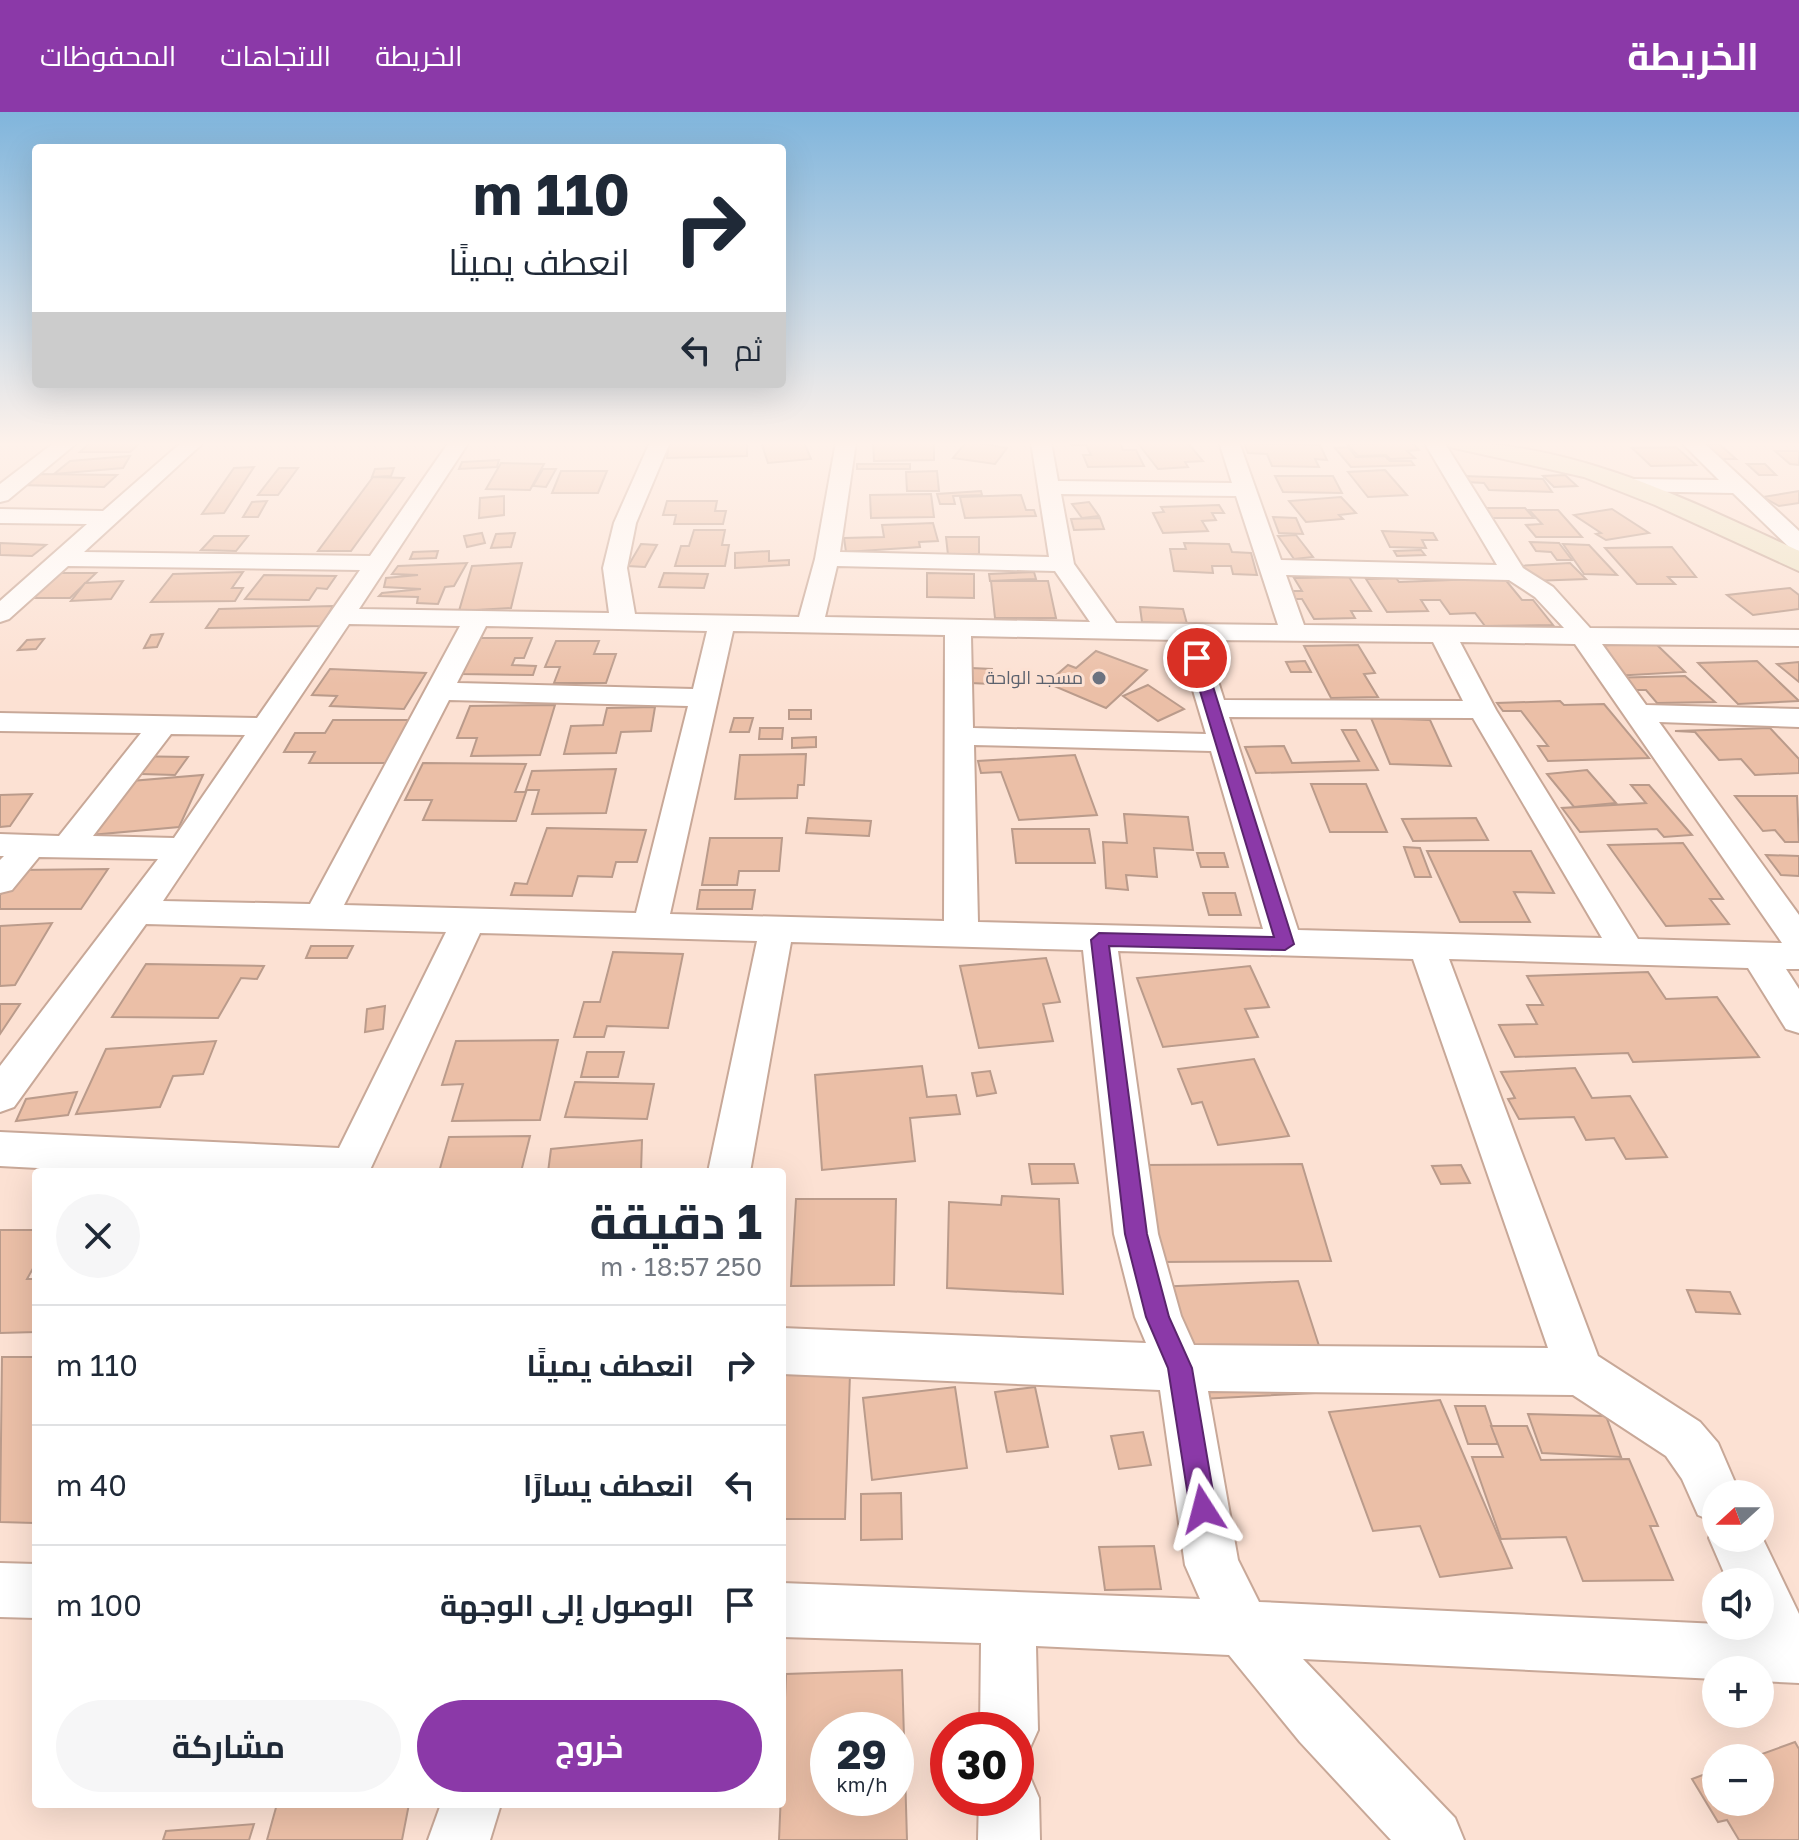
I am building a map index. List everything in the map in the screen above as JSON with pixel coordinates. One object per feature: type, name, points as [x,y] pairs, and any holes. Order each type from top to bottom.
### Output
[{"type":"street","points":[[2,610],[101,523]]},
{"type":"street","points":[[0,1096],[183,849],[406,523]]},
{"type":"street","points":[[623,621],[615,568],[625,523]]},
{"type":"street","points":[[810,624],[833,523]]},
{"type":"street","points":[[1055,523],[1062,564],[1109,631]]},
{"type":"street","points":[[1257,523],[1294,633]]},
{"type":"street","points":[[1483,523],[1514,573],[1558,604],[1799,941]]},
{"type":"street","points":[[1721,523],[1793,552]]},
{"type":"street","points":[[1768,523],[1793,552]]},
{"type":"street","points":[[61,559],[379,563]]},
{"type":"street","points":[[827,559],[1062,564]]},
{"type":"street","points":[[1273,567],[1514,573]]},
{"type":"street","points":[[344,616],[958,629],[1799,638]]},
{"type":"street","points":[[321,916],[478,617]]},
{"type":"street","points":[[650,928],[722,623]]},
{"type":"street","points":[[958,629],[961,936]]},
{"type":"street","points":[[1189,632],[1285,944]]},
{"type":"street","points":[[1443,636],[1482,710],[1628,952]]},
{"type":"street","points":[[440,691],[703,698]]},
{"type":"street","points":[[1214,708],[1482,710]]},
{"type":"street","points":[[1638,713],[1799,718]]},
{"type":"street","points":[[3,725],[265,727]]},
{"type":"street","points":[[68,846],[163,725]]},
{"type":"street","points":[[957,736],[1224,743]]},
{"type":"street","points":[[0,882],[15,846],[183,849]]},
{"type":"street","points":[[137,912],[1099,940],[1799,956]]},
{"type":"street","points":[[349,1168],[468,922]]},
{"type":"street","points":[[730,1168],[776,931]]},
{"type":"street","points":[[1099,940],[1136,1234],[1158,1317],[1180,1368],[1212,1565],[1243,1628],[1320,1722],[1433,1840]]},
{"type":"street","points":[[1427,947],[1580,1372]]},
{"type":"street","points":[[1758,955],[1799,1019]]},
{"type":"street","points":[[0,1149],[332,1168]]},
{"type":"street","points":[[786,1351],[1180,1368],[1580,1372],[1683,1439],[1700,1461],[1708,1480]]},
{"type":"street","points":[[0,1590],[32,1591]]},
{"type":"street","points":[[786,1610],[1008,1617],[1794,1654]]},
{"type":"street","points":[[1008,1617],[1009,1712]]},
{"type":"street","points":[[1774,1618],[1794,1654]]},
{"type":"street","points":[[459,1840],[470,1808]]},
{"type":"street","points":[[1009,1816],[1009,1840]]},
{"type":"building","points":[[339,523],[372,523],[351,551],[318,551]]},
{"type":"building","points":[[674,523],[723,523],[723,524]]},
{"type":"building","points":[[933,523],[938,541],[919,542],[920,547],[846,552],[844,538],[884,537],[882,525]]},
{"type":"building","points":[[1072,523],[1102,523],[1104,529],[1074,530]]},
{"type":"building","points":[[1158,523],[1203,523],[1208,531],[1163,533]]},
{"type":"building","points":[[1275,523],[1298,523],[1303,534],[1279,533]]},
{"type":"building","points":[[1569,523],[1582,537],[1536,537],[1526,525]]},
{"type":"building","points":[[1585,523],[1633,523],[1649,533],[1606,540],[1596,534],[1601,533]]},
{"type":"building","points":[[694,530],[725,530],[722,545],[729,545],[725,566],[675,566],[681,546],[689,546]]},
{"type":"building","points":[[1382,531],[1433,533],[1437,540],[1422,540],[1426,548],[1390,547]]},
{"type":"building","points":[[482,533],[485,543],[467,547],[464,536]]},
{"type":"building","points":[[515,533],[511,547],[491,548],[496,534]]},
{"type":"building","points":[[1296,535],[1313,557],[1294,559],[1278,536]]},
{"type":"building","points":[[214,536],[248,536],[236,551],[201,550]]},
{"type":"building","points":[[946,537],[979,537],[979,554],[948,555]]},
{"type":"building","points":[[1530,542],[1559,543],[1572,560],[1557,560],[1551,552],[1536,551]]},
{"type":"building","points":[[0,543],[46,545],[32,556],[0,555]]},
{"type":"building","points":[[1184,543],[1229,544],[1232,552],[1251,553],[1257,575],[1233,574],[1231,566],[1212,566],[1213,573],[1174,571],[1170,549],[1186,549]]},
{"type":"building","points":[[641,544],[657,545],[645,567],[628,566]]},
{"type":"building","points":[[1563,544],[1589,545],[1617,575],[1584,574]]},
{"type":"building","points":[[1672,547],[1696,577],[1668,577],[1675,584],[1637,584],[1605,548]]},
{"type":"building","points":[[1421,550],[1425,555],[1397,556],[1394,551]]},
{"type":"building","points":[[438,551],[436,558],[410,559],[413,552]]},
{"type":"building","points":[[769,551],[769,561],[789,560],[789,565],[735,568],[735,553]]},
{"type":"building","points":[[467,563],[454,586],[445,587],[438,604],[417,603],[418,597],[379,596],[382,593],[421,589],[384,587],[386,578],[418,575],[392,574],[398,566]]},
{"type":"building","points":[[522,563],[511,608],[459,611],[472,566]]},
{"type":"building","points":[[1570,563],[1586,579],[1531,581],[1517,566]]},
{"type":"building","points":[[243,572],[232,588],[243,588],[235,601],[151,602],[173,574]]},
{"type":"building","points":[[1034,572],[1036,579],[990,581],[989,574]]},
{"type":"building","points":[[55,573],[96,573],[70,598],[30,598]]},
{"type":"building","points":[[664,573],[708,574],[704,588],[659,587]]},
{"type":"building","points":[[927,573],[974,574],[974,598],[927,597]]},
{"type":"building","points":[[264,575],[336,576],[327,589],[317,588],[309,600],[245,599]]},
{"type":"building","points":[[1349,577],[1371,611],[1351,611],[1355,618],[1314,619],[1302,599],[1286,599],[1281,591],[1302,591],[1294,578]]},
{"type":"building","points":[[1396,578],[1399,582],[1504,578],[1522,600],[1533,600],[1553,625],[1485,626],[1475,613],[1450,614],[1440,600],[1421,600],[1428,611],[1387,612],[1366,579]]},
{"type":"building","points":[[123,581],[111,599],[71,601],[85,583]]},
{"type":"building","points":[[991,581],[1048,581],[1056,618],[995,618]]},
{"type":"building","points":[[1790,588],[1799,595],[1799,609],[1753,615],[1727,595]]},
{"type":"building","points":[[333,606],[322,626],[206,628],[219,609]]},
{"type":"building","points":[[1140,607],[1183,609],[1187,624],[1142,622]]},
{"type":"building","points":[[163,634],[157,647],[144,648],[151,635]]},
{"type":"building","points":[[479,638],[532,638],[524,658],[515,658],[512,665],[536,666],[533,675],[461,674]]},
{"type":"building","points":[[44,639],[36,649],[18,650],[27,640]]},
{"type":"building","points":[[556,641],[599,641],[594,654],[616,654],[606,683],[554,683],[560,667],[545,667]]},
{"type":"building","points":[[1654,642],[1685,672],[1613,676],[1596,646]]},
{"type":"building","points":[[1358,645],[1375,673],[1364,674],[1378,697],[1331,698],[1304,646]]},
{"type":"building","points":[[1096,651],[1147,670],[1106,708],[1047,683],[1068,665],[1076,668]]},
{"type":"building","points":[[1305,661],[1311,672],[1291,672],[1286,662]]},
{"type":"building","points":[[1757,661],[1799,701],[1738,704],[1698,663]]},
{"type":"building","points":[[1799,662],[1799,682],[1777,664]]},
{"type":"building","points":[[971,668],[992,669],[991,684],[971,683]]},
{"type":"building","points":[[330,669],[426,673],[404,709],[330,706],[337,696],[312,695]]},
{"type":"building","points":[[1685,676],[1715,702],[1657,703],[1646,690],[1618,690],[1607,678]]},
{"type":"building","points":[[1148,685],[1184,709],[1158,721],[1123,696]]},
{"type":"building","points":[[1560,701],[1564,705],[1604,704],[1649,758],[1548,761],[1538,746],[1548,746],[1521,711],[1503,711],[1497,703]]},
{"type":"building","points":[[555,705],[540,755],[471,756],[477,738],[457,738],[470,706]]},
{"type":"building","points":[[655,707],[651,731],[621,732],[616,753],[564,754],[571,726],[603,725],[607,708]]},
{"type":"building","points":[[789,710],[811,710],[811,719],[789,719]]},
{"type":"building","points":[[734,718],[753,718],[749,732],[730,732]]},
{"type":"building","points":[[1371,718],[1430,720],[1451,766],[1390,764]]},
{"type":"building","points":[[333,720],[412,720],[391,763],[309,763],[315,752],[284,752],[295,733],[325,733]]},
{"type":"building","points":[[760,728],[783,728],[782,739],[759,739]]},
{"type":"building","points":[[1770,728],[1799,759],[1799,773],[1755,775],[1741,759],[1719,760],[1695,732],[1675,731]]},
{"type":"building","points":[[1342,730],[1356,730],[1378,770],[1256,773],[1245,747],[1284,746],[1292,763],[1359,761]]},
{"type":"building","points":[[816,737],[816,747],[792,748],[792,738]]},
{"type":"building","points":[[806,754],[804,785],[798,785],[797,798],[735,799],[740,755]]},
{"type":"building","points":[[1075,755],[1097,815],[1019,820],[1001,772],[981,773],[978,761]]},
{"type":"building","points":[[122,756],[188,757],[175,775],[108,773]]},
{"type":"building","points":[[423,763],[526,764],[515,792],[526,792],[516,821],[423,820],[432,800],[405,800]]},
{"type":"building","points":[[616,769],[606,813],[532,814],[539,790],[526,790],[532,771]]},
{"type":"building","points":[[1587,770],[1616,803],[1574,807],[1547,774]]},
{"type":"building","points":[[203,775],[179,827],[79,836],[107,783]]},
{"type":"building","points":[[1311,784],[1366,784],[1387,832],[1330,832]]},
{"type":"building","points":[[1631,785],[1649,785],[1692,835],[1664,837],[1657,829],[1580,832],[1562,808],[1646,803]]},
{"type":"building","points":[[32,794],[10,826],[0,827],[0,795]]},
{"type":"building","points":[[1735,796],[1797,796],[1799,842],[1785,842],[1775,830],[1763,831]]},
{"type":"building","points":[[1124,814],[1188,817],[1193,850],[1154,848],[1157,877],[1126,875],[1128,890],[1106,888],[1103,842],[1127,843]]},
{"type":"building","points":[[808,818],[871,821],[869,836],[806,833]]},
{"type":"building","points":[[1476,818],[1488,840],[1413,841],[1402,819]]},
{"type":"building","points":[[547,828],[646,830],[637,862],[616,862],[612,877],[578,876],[572,896],[511,895],[515,883],[527,884]]},
{"type":"building","points":[[1012,829],[1089,829],[1095,863],[1016,863]]},
{"type":"building","points":[[710,838],[782,838],[779,871],[739,871],[737,885],[702,885]]},
{"type":"building","points":[[1683,843],[1723,899],[1710,899],[1729,924],[1666,926],[1608,845]]},
{"type":"building","points":[[1404,847],[1420,848],[1431,877],[1415,877]]},
{"type":"building","points":[[1427,851],[1531,851],[1554,893],[1514,892],[1530,922],[1460,922]]},
{"type":"building","points":[[1197,853],[1224,853],[1228,867],[1201,867]]},
{"type":"building","points":[[1766,855],[1799,856],[1799,876],[1781,875]]},
{"type":"building","points":[[108,869],[81,909],[0,909],[0,895],[19,870]]},
{"type":"building","points":[[700,890],[755,890],[752,909],[697,909]]},
{"type":"building","points":[[1203,893],[1235,893],[1241,915],[1209,915]]},
{"type":"building","points":[[52,923],[15,985],[0,986],[0,926]]},
{"type":"building","points":[[311,946],[353,946],[347,958],[306,958]]},
{"type":"building","points":[[613,952],[683,954],[668,1028],[607,1026],[604,1037],[574,1037],[584,1002],[600,1002]]},
{"type":"building","points":[[1046,958],[1060,1002],[1043,1004],[1053,1041],[979,1048],[960,966]]},
{"type":"building","points":[[146,964],[264,966],[257,979],[241,978],[218,1018],[112,1017]]},
{"type":"building","points":[[1250,966],[1269,1007],[1245,1009],[1258,1037],[1163,1047],[1137,978]]},
{"type":"building","points":[[1648,972],[1666,999],[1717,997],[1759,1057],[1633,1062],[1628,1053],[1515,1057],[1499,1025],[1537,1024],[1527,1005],[1543,1005],[1527,976]]},
{"type":"building","points":[[0,1004],[20,1004],[0,1034]]},
{"type":"building","points":[[385,1006],[383,1029],[365,1032],[367,1009]]},
{"type":"building","points":[[558,1040],[540,1120],[452,1121],[463,1084],[442,1085],[456,1041]]},
{"type":"building","points":[[216,1041],[203,1074],[173,1076],[160,1107],[76,1114],[106,1049]]},
{"type":"building","points":[[587,1052],[624,1052],[618,1077],[581,1077]]},
{"type":"building","points":[[1254,1059],[1289,1136],[1218,1145],[1202,1102],[1192,1104],[1178,1069]]},
{"type":"building","points":[[922,1066],[927,1097],[956,1095],[960,1114],[910,1118],[915,1161],[822,1170],[815,1075]]},
{"type":"building","points":[[1575,1068],[1592,1098],[1630,1096],[1667,1157],[1626,1159],[1614,1138],[1586,1140],[1574,1117],[1519,1119],[1508,1099],[1515,1098],[1501,1072]]},
{"type":"building","points":[[990,1071],[996,1093],[977,1096],[972,1073]]},
{"type":"building","points":[[575,1082],[654,1084],[647,1119],[565,1117]]},
{"type":"building","points":[[77,1092],[68,1115],[16,1121],[26,1099]]},
{"type":"building","points":[[530,1136],[522,1168],[440,1168],[449,1137]]},
{"type":"building","points":[[642,1140],[641,1168],[549,1168],[551,1149]]},
{"type":"building","points":[[1029,1164],[1074,1164],[1078,1183],[1032,1184]]},
{"type":"building","points":[[1302,1164],[1331,1261],[1160,1262],[1142,1165]]},
{"type":"building","points":[[1461,1165],[1470,1183],[1441,1184],[1432,1166]]},
{"type":"building","points":[[1002,1196],[1059,1199],[1063,1294],[947,1288],[949,1202],[1001,1205]]},
{"type":"building","points":[[796,1199],[896,1199],[894,1285],[791,1286]]},
{"type":"building","points":[[0,1230],[32,1230],[32,1270],[27,1279],[32,1279],[32,1332],[0,1333]]},
{"type":"building","points":[[1298,1281],[1334,1392],[1181,1400],[1155,1287]]},
{"type":"building","points":[[1687,1290],[1730,1292],[1740,1314],[1696,1312]]},
{"type":"building","points":[[2,1357],[32,1357],[32,1523],[0,1522]]},
{"type":"building","points":[[786,1374],[850,1374],[845,1519],[786,1519]]},
{"type":"building","points":[[955,1387],[967,1468],[872,1480],[863,1398]]},
{"type":"building","points":[[1035,1387],[1048,1447],[1007,1452],[995,1392]]},
{"type":"building","points":[[1440,1400],[1512,1568],[1440,1577],[1420,1526],[1373,1531],[1329,1412]]},
{"type":"building","points":[[1455,1406],[1485,1406],[1498,1444],[1468,1444]]},
{"type":"building","points":[[1528,1414],[1606,1416],[1621,1457],[1542,1453]]},
{"type":"building","points":[[1491,1426],[1527,1426],[1541,1460],[1629,1459],[1658,1526],[1650,1526],[1673,1580],[1583,1581],[1566,1537],[1501,1539],[1472,1457],[1503,1457]]},
{"type":"building","points":[[1143,1432],[1151,1465],[1119,1469],[1111,1436]]},
{"type":"building","points":[[901,1493],[902,1539],[861,1540],[861,1494]]},
{"type":"building","points":[[1154,1546],[1161,1589],[1105,1590],[1099,1547]]},
{"type":"building","points":[[902,1670],[903,1712],[810,1712],[810,1816],[906,1816],[907,1840],[779,1840],[780,1808],[786,1808],[786,1674]]},
{"type":"building","points":[[1795,1742],[1799,1749],[1799,1840],[1739,1840],[1727,1820],[1718,1822],[1714,1816],[1774,1816],[1774,1750]]},
{"type":"building","points":[[1702,1775],[1702,1796],[1692,1779]]},
{"type":"building","points":[[276,1808],[408,1808],[402,1840],[267,1840]]},
{"type":"building","points":[[254,1824],[249,1840],[163,1840],[166,1831]]},
{"type":"place","name":"مسجد الواحة","points":[[1099,678]]},
{"type":"route","points":[[1197,658],[1285,944],[1099,940],[1136,1234],[1158,1317],[1180,1368],[1203,1509]]}]
